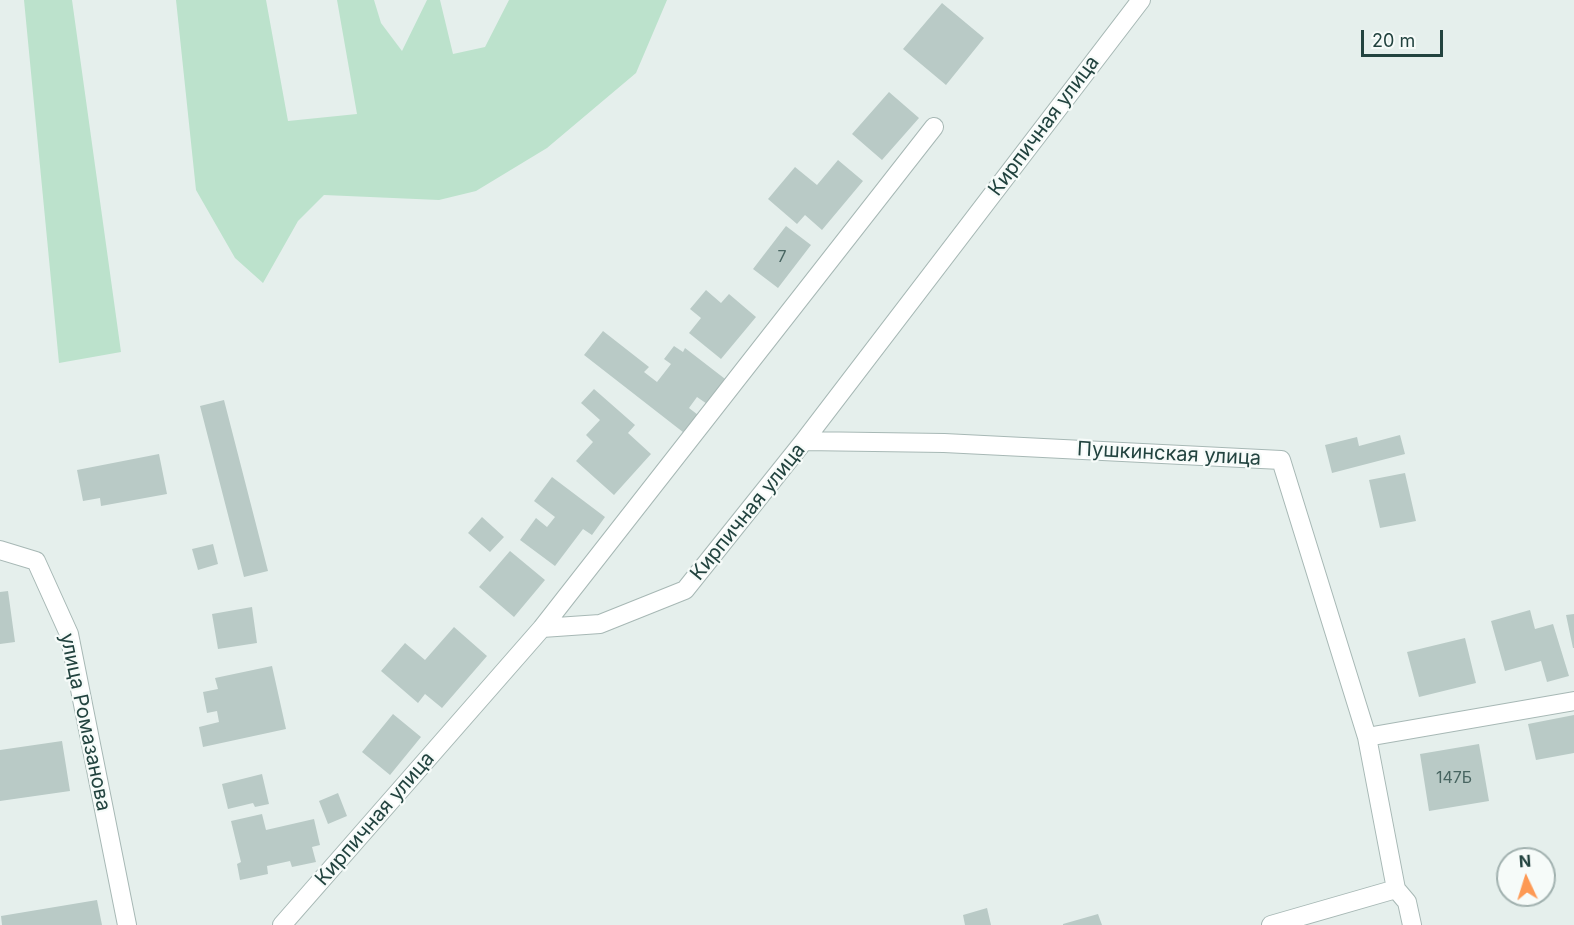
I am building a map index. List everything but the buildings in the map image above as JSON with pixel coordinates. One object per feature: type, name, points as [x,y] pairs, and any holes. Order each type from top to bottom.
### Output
[{"type":"street","name":"Кирпичная улица","points":[[282,925],[542,628],[600,624],[685,590],[804,441],[1140,0]]},
{"type":"street","points":[[542,628],[934,127]]},
{"type":"street","name":"Пушкинская улица","points":[[804,441],[944,443],[1281,460],[1366,737],[1396,889],[1407,902],[1412,925]]},
{"type":"street","name":"улица Ромазанова","points":[[0,550],[36,561],[69,634],[127,925]]},
{"type":"street","points":[[1366,737],[1574,700]]},
{"type":"street","points":[[1271,925],[1396,889]]},
{"type":"green space","points":[[24,0],[72,0],[121,352],[59,363]]},
{"type":"green space","points":[[176,0],[266,0],[288,121],[357,114],[337,0],[374,0],[381,23],[402,51],[427,0],[440,0],[453,54],[485,47],[509,0],[667,0],[636,73],[547,148],[476,191],[439,200],[324,195],[298,221],[263,283],[235,258],[196,190]]}]
